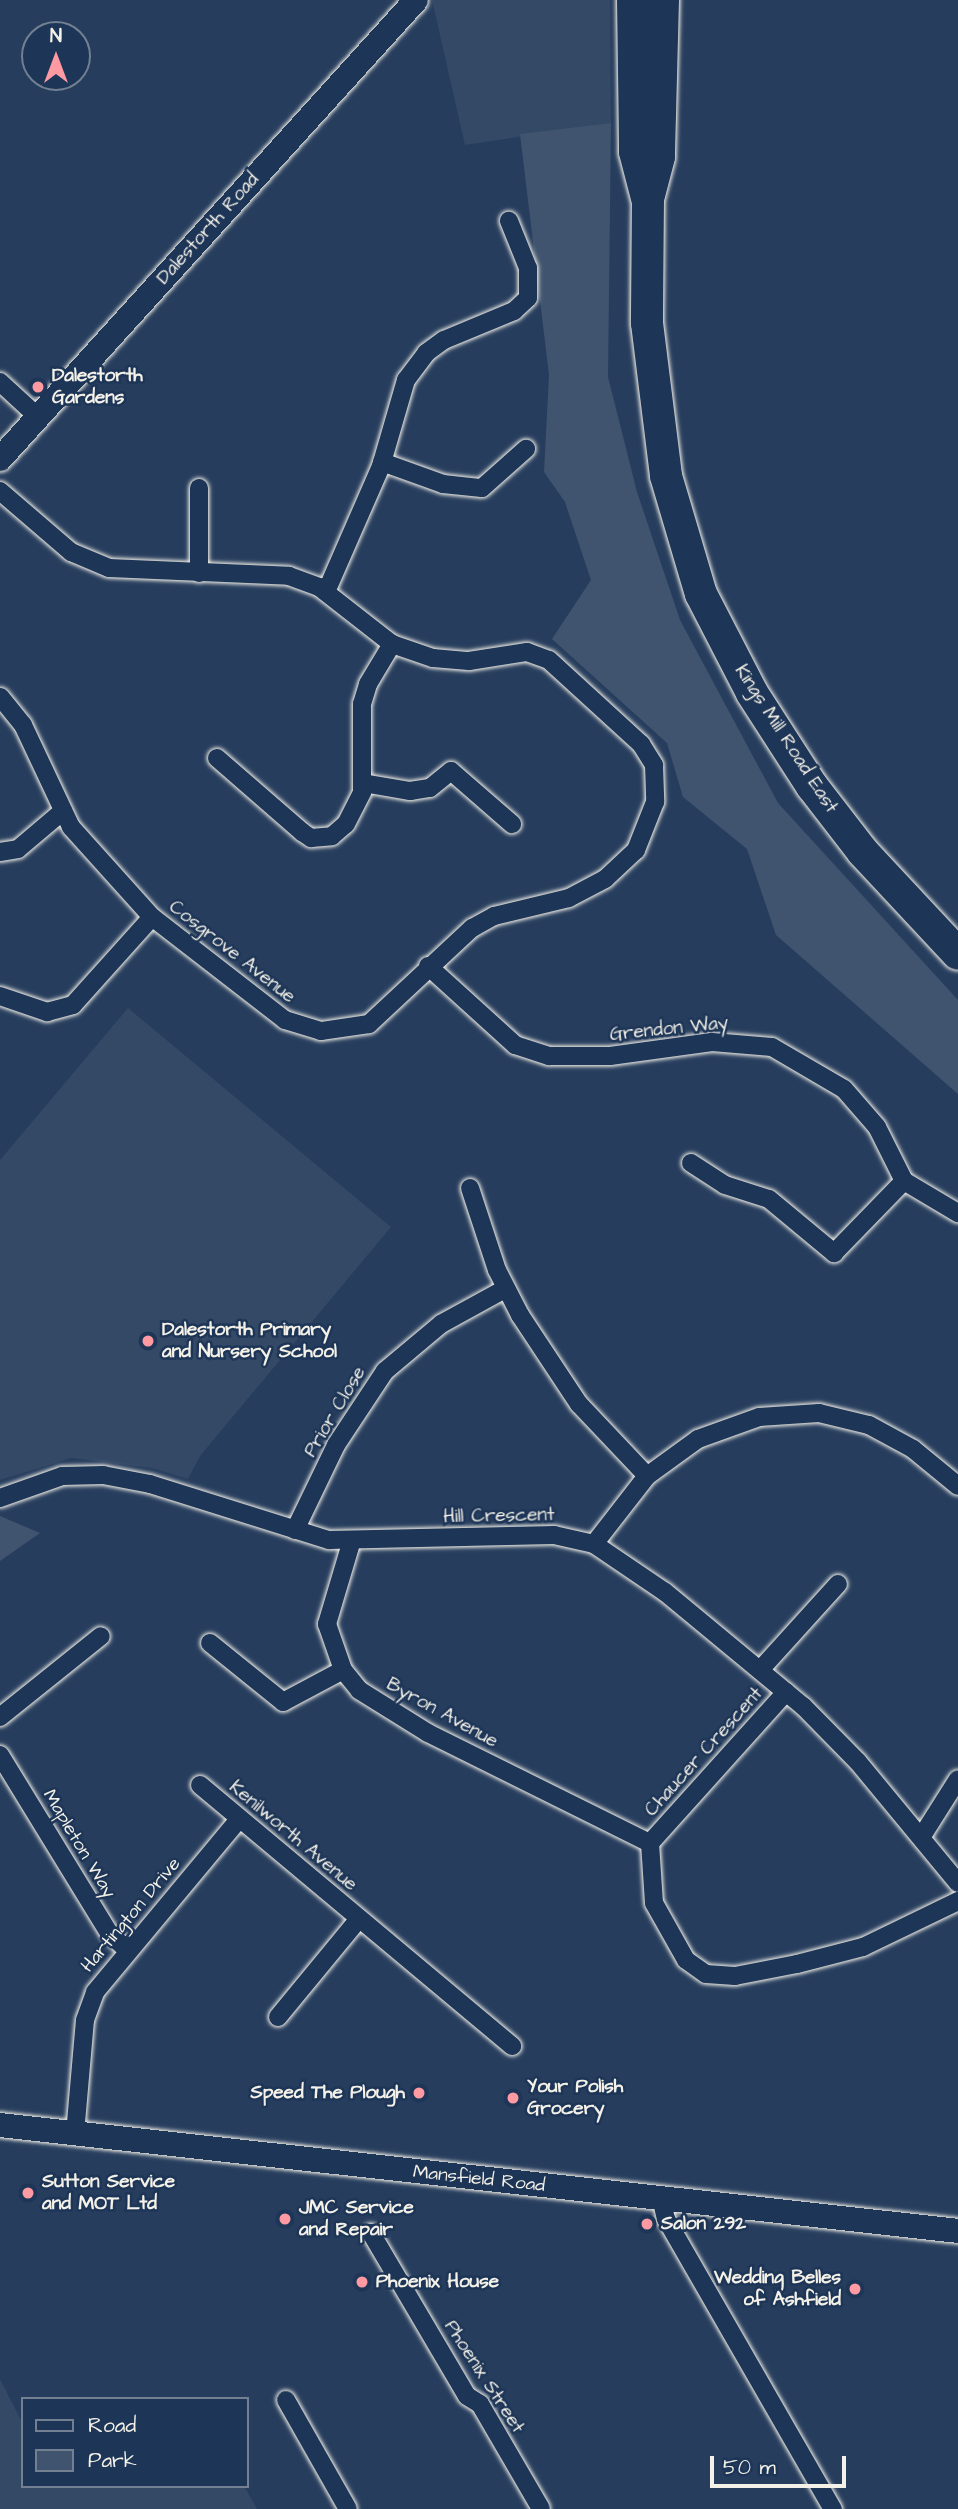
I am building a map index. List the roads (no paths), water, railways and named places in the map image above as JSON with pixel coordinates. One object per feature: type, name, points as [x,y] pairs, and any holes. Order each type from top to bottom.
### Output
[{"type":"highway","name":"Kings Mill Road East","points":[[633,0],[635,152],[648,199]]},
{"type":"highway","name":"Kings Mill Road East","points":[[663,0],[659,157],[648,199],[647,323],[666,476],[701,594],[752,693],[812,786],[863,852],[958,954]]},
{"type":"main road","name":"Dalestorth Road","points":[[0,459],[416,0]]},
{"type":"main road","name":"Mansfield Road","points":[[0,2125],[662,2202],[958,2231]]},
{"type":"street","points":[[326,592],[382,462],[406,380],[426,353],[465,329],[514,310],[528,298],[528,268],[509,221]]},
{"type":"street","points":[[0,382],[37,416]]},
{"type":"street","points":[[382,462],[443,484],[482,488],[526,449]]},
{"type":"street","points":[[199,488],[200,573]]},
{"type":"street","name":"Cosgrove Avenue","points":[[0,491],[71,552],[109,568],[289,576],[326,592],[392,644],[433,658],[469,661],[527,652],[549,660],[641,744],[654,765],[655,802],[636,850],[605,879],[569,898],[494,916],[471,928],[369,1024],[321,1031],[285,1020],[152,917],[94,856],[63,811],[23,725],[0,697]]},
{"type":"street","points":[[217,758],[311,838],[332,836],[346,824],[363,783],[362,704],[368,684],[392,644]]},
{"type":"street","points":[[363,783],[410,791],[430,788],[451,771],[512,824]]},
{"type":"street","points":[[0,852],[18,849],[63,811]]},
{"type":"street","points":[[0,996],[47,1012],[73,1005],[152,917]]},
{"type":"street","name":"Grendon Way","points":[[428,966],[515,1045],[549,1056],[610,1056],[712,1042],[772,1047],[844,1089],[877,1127],[904,1181]]},
{"type":"street","points":[[691,1163],[725,1185],[769,1199],[834,1253],[904,1181],[958,1213]]},
{"type":"street","points":[[470,1188],[505,1289],[579,1404],[647,1476]]},
{"type":"street","name":"Prior Close","points":[[295,1530],[336,1445],[385,1371],[442,1324],[505,1289]]},
{"type":"street","points":[[594,1544],[647,1476],[698,1439],[759,1417],[819,1413],[869,1424],[913,1449],[958,1486]]},
{"type":"street","name":"Hill Crescent","points":[[0,1498],[62,1476],[103,1475],[150,1484],[329,1540],[554,1535],[594,1544],[665,1592],[786,1692],[858,1762],[922,1836],[958,1883]]},
{"type":"street","name":"Byron Avenue","points":[[352,1540],[327,1624],[343,1670],[359,1690],[428,1732],[650,1843]]},
{"type":"street","points":[[760,1670],[838,1584]]},
{"type":"street","points":[[0,1717],[101,1636]]},
{"type":"street","points":[[210,1643],[283,1702],[343,1670]]},
{"type":"street","name":"Chaucer Crescent","points":[[786,1692],[650,1843],[654,1903],[664,1927],[686,1960],[706,1974],[735,1976],[863,1947],[958,1901]]},
{"type":"street","name":"Mapleton Way","points":[[0,1755],[109,1933],[127,1950]]},
{"type":"street","points":[[922,1836],[958,1779]]},
{"type":"street","name":"Kenilworth Avenue","points":[[200,1785],[358,1920],[512,2046]]},
{"type":"street","name":"Hartington Drive","points":[[75,2134],[85,2021],[95,1992],[127,1950],[239,1819]]},
{"type":"street","name":"Kenilworth Avenue","points":[[278,2017],[358,1920]]},
{"type":"street","points":[[662,2202],[666,2219],[833,2509]]},
{"type":"street","name":"Phoenix Street","points":[[371,2233],[467,2396],[480,2404],[541,2509]]},
{"type":"street","points":[[286,2400],[348,2509]]},
{"type":"place","name":"Dalestorth Gardens","points":[[38,387]]},
{"type":"place","name":"Dalestorth Primary and Nursery School","points":[[148,1341]]},
{"type":"place","name":"Speed The Plough","points":[[419,2093]]},
{"type":"place","name":"Your Polish Grocery","points":[[513,2098]]},
{"type":"place","name":"Sutton Service and MOT Ltd","points":[[28,2193]]},
{"type":"place","name":"JMC Service and Repair","points":[[285,2219]]},
{"type":"place","name":"Salon 292","points":[[647,2224]]},
{"type":"place","name":"Phoenix House","points":[[362,2282]]},
{"type":"place","name":"Wedding Belles of Ashfield","points":[[855,2289]]}]
